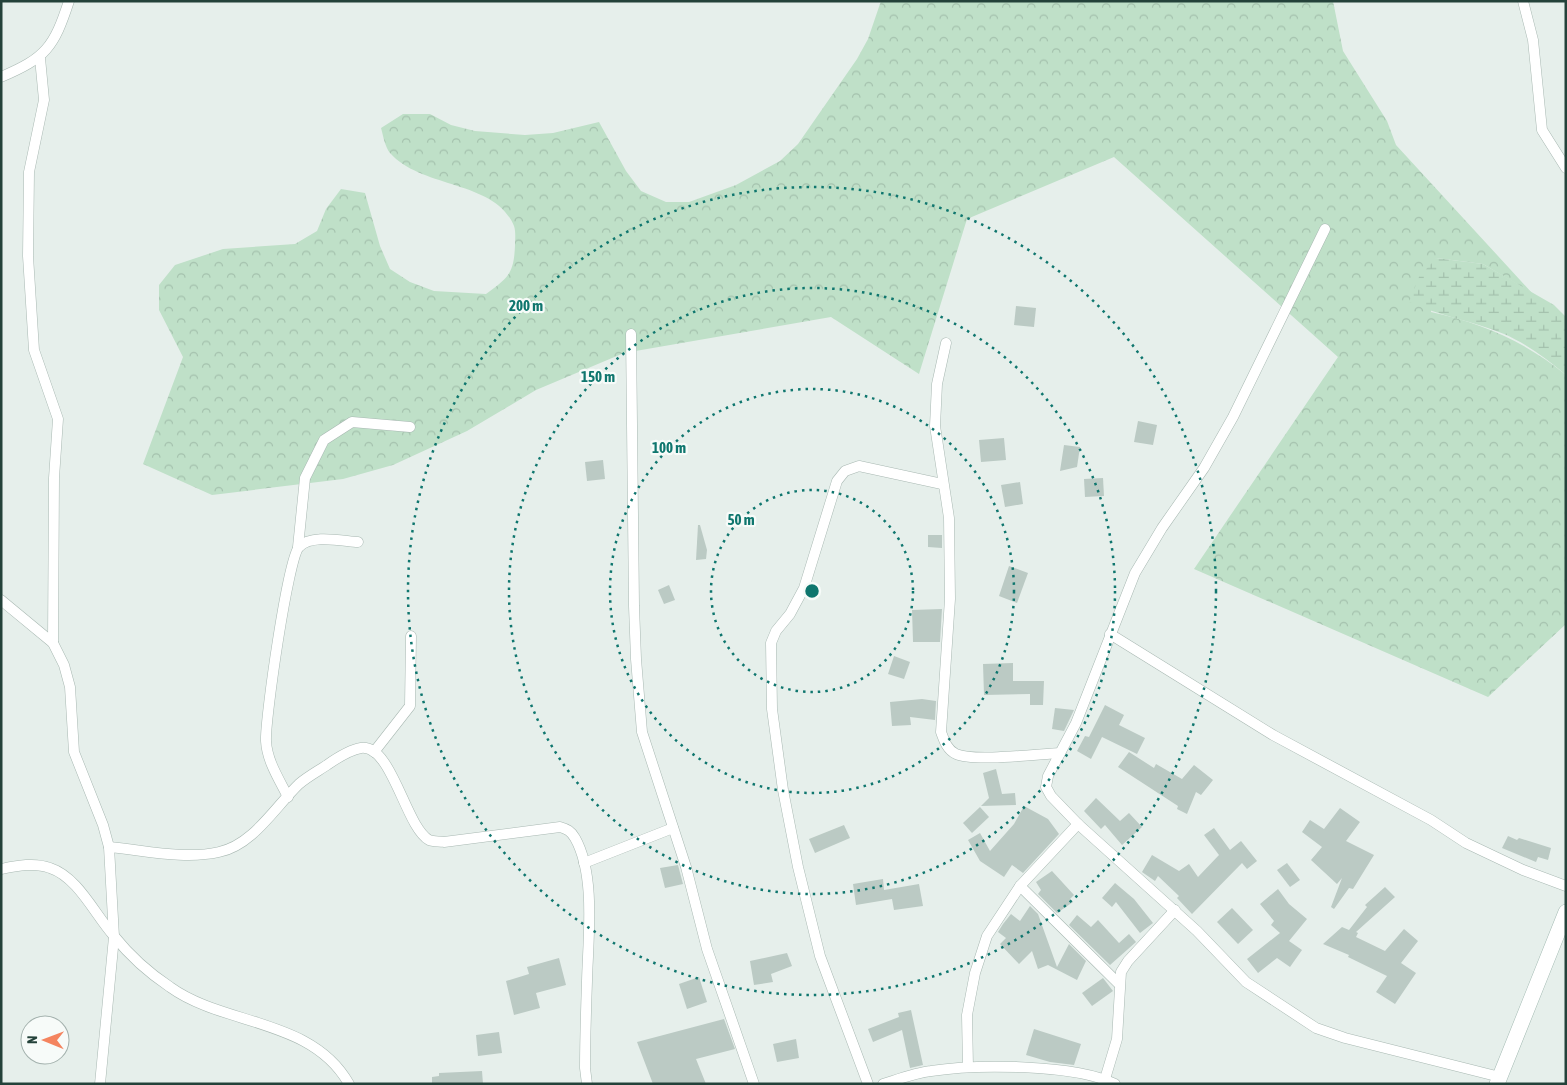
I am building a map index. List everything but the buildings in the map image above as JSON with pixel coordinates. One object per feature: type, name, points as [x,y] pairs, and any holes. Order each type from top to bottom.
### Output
[{"type":"street","points":[[1,77],[40,58],[52,45],[69,1]]},
{"type":"street","points":[[1523,1],[1533,40],[1542,130],[1566,168]]},
{"type":"street","points":[[40,58],[44,100],[29,172],[28,256],[34,350],[58,419],[54,478],[52,643]]},
{"type":"street","points":[[1325,229],[1228,426],[1204,468],[1162,528],[1135,573],[1076,723],[1048,776],[1046,787],[1051,796],[1078,824],[1175,910],[1246,982],[1316,1028],[1345,1038],[1499,1080],[1566,912]]},
{"type":"street","points":[[631,334],[636,659],[642,732],[686,867],[707,948],[754,1084]]},
{"type":"street","points":[[946,343],[937,384],[935,426],[942,484],[949,518],[950,599],[941,732],[945,744],[956,754],[972,757],[1060,753]]},
{"type":"street","points":[[288,797],[268,755],[266,739],[276,650],[291,569],[298,547],[305,478],[324,440],[352,422],[410,427]]},
{"type":"street","points":[[868,1084],[820,956],[798,867],[783,790],[772,709],[771,643],[776,631],[790,614],[804,588],[837,481],[845,471],[858,466],[942,484]]},
{"type":"street","points":[[298,547],[308,540],[358,542]]},
{"type":"street","points":[[1,600],[52,643],[64,665],[70,687],[74,752],[103,824],[109,847],[114,937],[100,1084]]},
{"type":"street","points":[[1110,634],[1273,735],[1423,815],[1466,843],[1523,870],[1566,886]]},
{"type":"street","points":[[374,752],[410,706],[411,636]]},
{"type":"street","points":[[109,847],[198,855],[221,852],[243,840],[262,825],[300,783],[341,755],[363,748],[374,752],[386,764],[417,827],[429,840],[444,842],[560,827],[569,830],[575,838],[584,864],[589,942],[584,1068],[587,1084]]},
{"type":"street","points":[[968,1067],[967,1015],[975,973],[987,936],[1020,886],[1078,824]]},
{"type":"street","points":[[584,864],[673,828]]},
{"type":"street","points":[[1,869],[22,865],[50,868],[75,884],[114,937],[151,974],[181,995],[271,1025],[324,1053],[341,1070],[349,1084]]},
{"type":"street","points":[[1020,886],[1119,984]]},
{"type":"street","points":[[1105,1079],[1117,1039],[1121,972],[1128,961],[1175,910]]},
{"type":"street","points":[[883,1084],[930,1071],[968,1067],[1083,1073],[1115,1084]]},
{"type":"green space","points":[[881,1],[1333,1],[1343,51],[1387,121],[1396,145],[1532,293],[1483,264],[1436,258],[1431,312],[1468,322],[1503,335],[1551,363],[1566,375],[1566,624],[1488,697],[1194,569],[1338,357],[1114,157],[967,219],[919,374],[831,317],[624,353],[536,390],[467,431],[393,465],[343,479],[212,495],[143,464],[183,357],[159,310],[159,285],[175,265],[223,249],[295,244],[317,231],[326,209],[341,189],[365,193],[380,246],[390,269],[410,282],[434,291],[486,294],[505,279],[513,263],[515,233],[514,226],[505,211],[491,200],[475,192],[420,173],[404,165],[390,153],[384,141],[381,128],[403,114],[430,114],[451,125],[475,131],[525,135],[553,133],[599,122],[626,171],[641,191],[666,202],[689,202],[736,185],[780,161],[798,144],[857,59],[868,39]]},
{"type":"green space","points":[[1436,258],[1483,264],[1554,305],[1566,317],[1566,375],[1521,342],[1504,334],[1409,302],[1419,277]]}]
